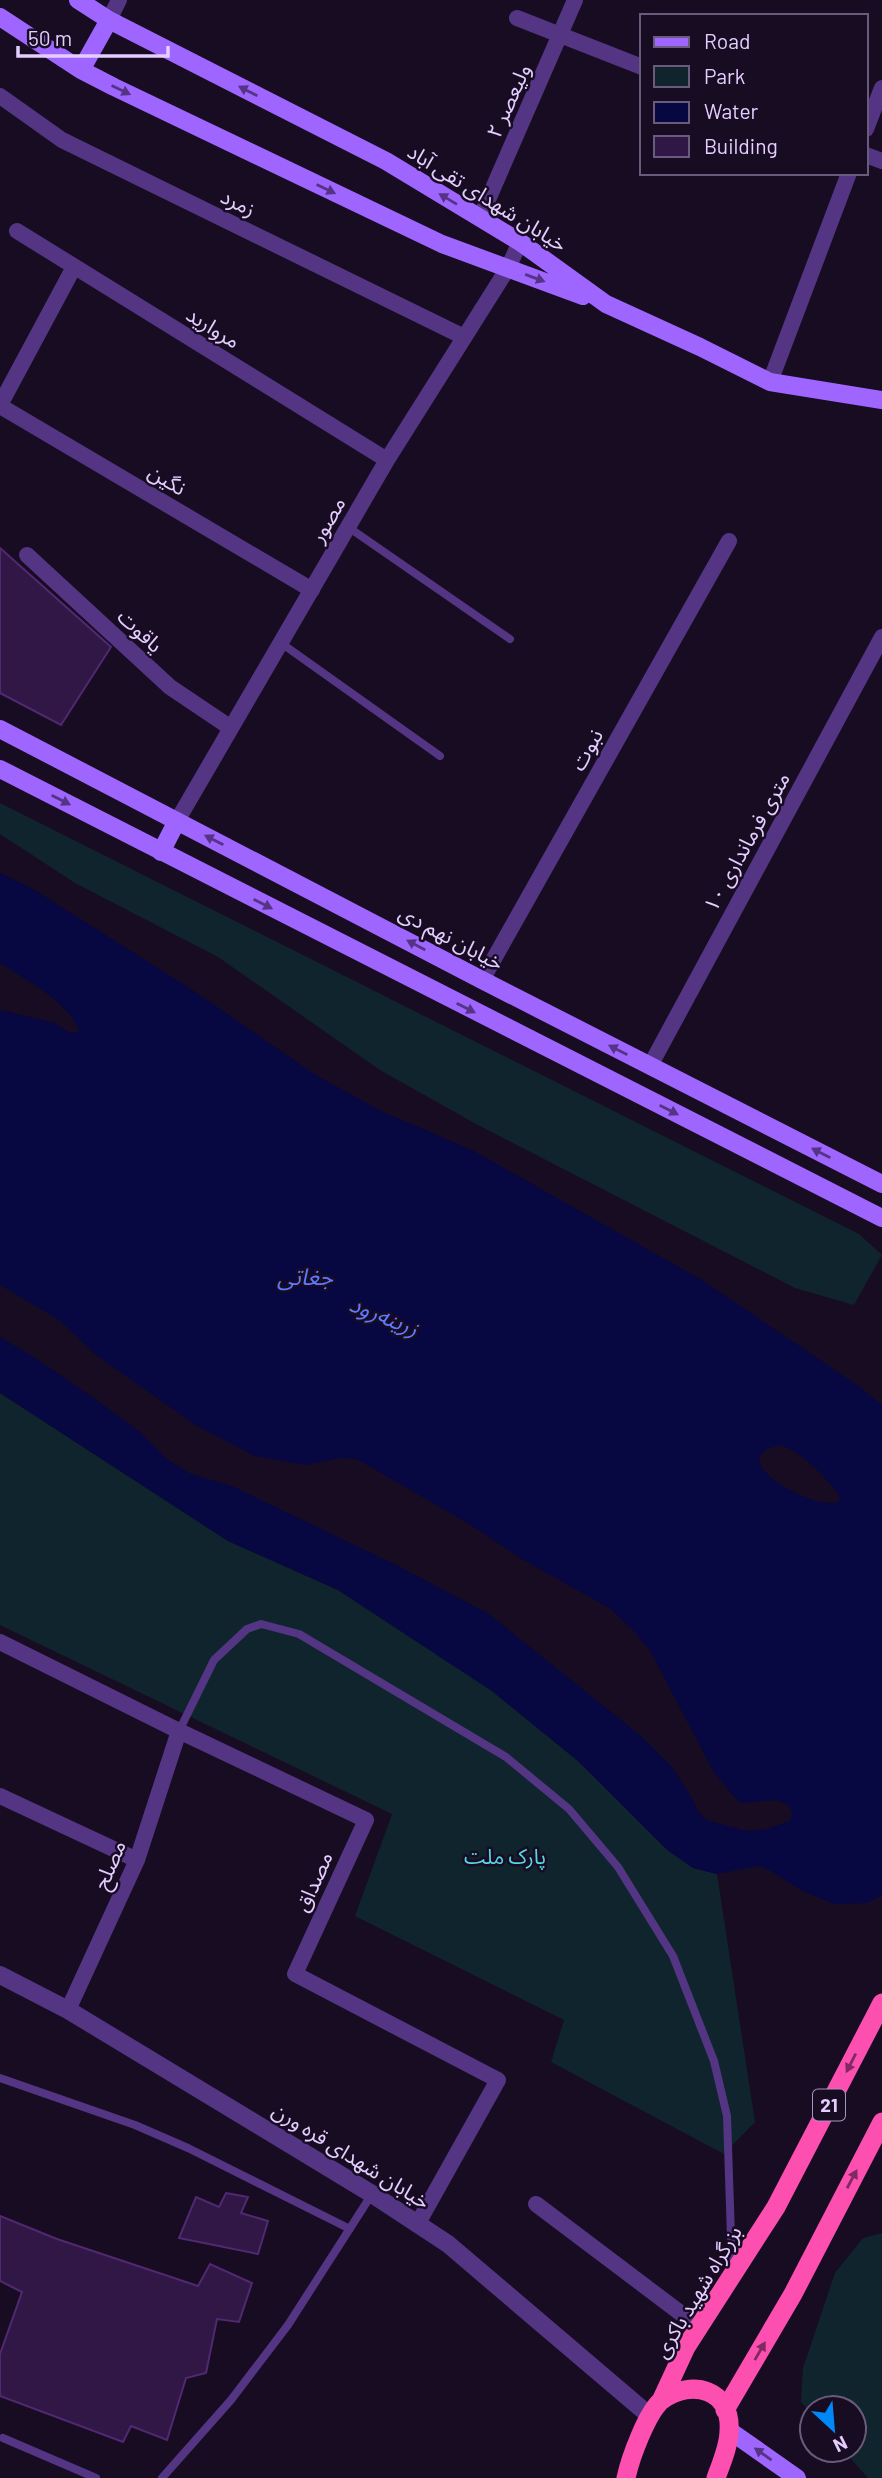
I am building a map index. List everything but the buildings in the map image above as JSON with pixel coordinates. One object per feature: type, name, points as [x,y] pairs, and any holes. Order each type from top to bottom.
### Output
[{"type":"highway","name":"بزرگراه شهید باکری","points":[[626,2478],[687,2347],[776,2207],[882,2003]]},
{"type":"highway","points":[[725,2410],[793,2294],[882,2122]]},
{"type":"highway","points":[[656,2409],[687,2388],[707,2390],[720,2399],[730,2431],[716,2478]]},
{"type":"main road","name":"خیابان شهدای تقی آباد","points":[[78,0],[109,20],[386,161],[520,242],[607,304],[770,383],[882,400]]},
{"type":"main road","points":[[0,17],[81,70],[442,244],[607,304]]},
{"type":"main road","points":[[81,70],[109,20]]},
{"type":"main road","name":"خیابان نهم دی","points":[[0,729],[882,1184]]},
{"type":"main road","points":[[0,769],[882,1218]]},
{"type":"main road","points":[[161,852],[177,821]]},
{"type":"main road","points":[[730,2431],[797,2478]]},
{"type":"street","points":[[109,20],[119,0]]},
{"type":"street","name":"ولیعصر ۲","points":[[480,218],[575,0]]},
{"type":"street","points":[[517,18],[640,67]]},
{"type":"street","points":[[868,124],[882,88]]},
{"type":"street","name":"زمرد","points":[[0,96],[62,140],[464,337]]},
{"type":"street","points":[[770,383],[848,175]]},
{"type":"street","name":"مروارید","points":[[17,231],[387,460]]},
{"type":"street","name":"مصور","points":[[177,821],[387,460],[508,268],[520,242]]},
{"type":"street","name":"نگین","points":[[74,267],[0,405],[312,590]]},
{"type":"street","name":"نبوت","points":[[482,980],[729,541]]},
{"type":"street","name":"یاقوت","points":[[27,555],[170,687],[231,728]]},
{"type":"street","name":"۱۰ متری فرمانداری","points":[[650,1066],[882,638]]},
{"type":"street","name":"مصداق","points":[[0,1642],[366,1820],[295,1974],[498,2080],[418,2224]]},
{"type":"street","name":"مصلح","points":[[68,2010],[137,1860],[179,1731]]},
{"type":"street","points":[[0,1796],[137,1860]]},
{"type":"street","name":"خیابان شهدای قره ورن","points":[[0,1975],[68,2010],[372,2193],[448,2244],[656,2409]]},
{"type":"street","points":[[536,2204],[699,2327]]},
{"type":"lane","points":[[348,527],[510,639]]},
{"type":"lane","points":[[281,643],[440,756]]},
{"type":"lane","points":[[179,1731],[214,1660],[247,1629],[261,1624],[299,1634],[506,1757],[569,1809],[618,1867],[673,1956],[715,2061],[726,2116],[732,2277]]},
{"type":"lane","points":[[0,2078],[135,2125],[188,2148],[350,2229]]},
{"type":"lane","points":[[162,2478],[231,2400],[288,2325],[372,2193]]},
{"type":"lane","points":[[3,2438],[96,2478]]},
{"type":"green space","points":[[0,803],[859,1234],[882,1255],[854,1305],[795,1288],[476,1124],[380,1070],[218,957],[75,883],[0,834]]},
{"type":"green space","name":"پارک ملت","points":[[0,1393],[228,1541],[338,1590],[492,1691],[578,1761],[693,1868],[717,1874],[755,2122],[724,2154],[551,2062],[564,2020],[355,1916],[392,1814],[0,1625]]},
{"type":"green space","points":[[882,2233],[882,2478],[868,2478],[856,2464],[868,2464],[868,2394],[801,2394],[803,2368],[835,2273],[863,2238]]},
{"type":"water","name":"جغاتی","points":[[0,873],[33,889],[197,993],[314,1074],[381,1111],[472,1150],[702,1280],[860,1387],[882,1405],[882,1895],[867,1903],[834,1904],[801,1890],[758,1866],[717,1874],[693,1868],[667,1850],[578,1761],[492,1691],[338,1590],[228,1541],[0,1393],[0,1337],[98,1401],[140,1432],[167,1459],[189,1473],[234,1487],[400,1567],[489,1614],[641,1736],[672,1767],[698,1812],[709,1821],[747,1831],[767,1829],[790,1821],[792,1813],[788,1805],[776,1800],[743,1803],[737,1800],[713,1771],[651,1652],[611,1609],[522,1559],[469,1524],[357,1459],[339,1458],[306,1465],[255,1456],[197,1426],[96,1355],[59,1320],[0,1285],[0,1010],[55,1023],[70,1033],[79,1030],[74,1020],[56,1001],[0,963]],"holes":[[[781,1445],[821,1474],[840,1497],[838,1502],[826,1503],[810,1499],[792,1491],[764,1471],[759,1460],[764,1451]]]},
{"type":"water label","name":"زرینه‌رود","points":[[384,1316]]}]
